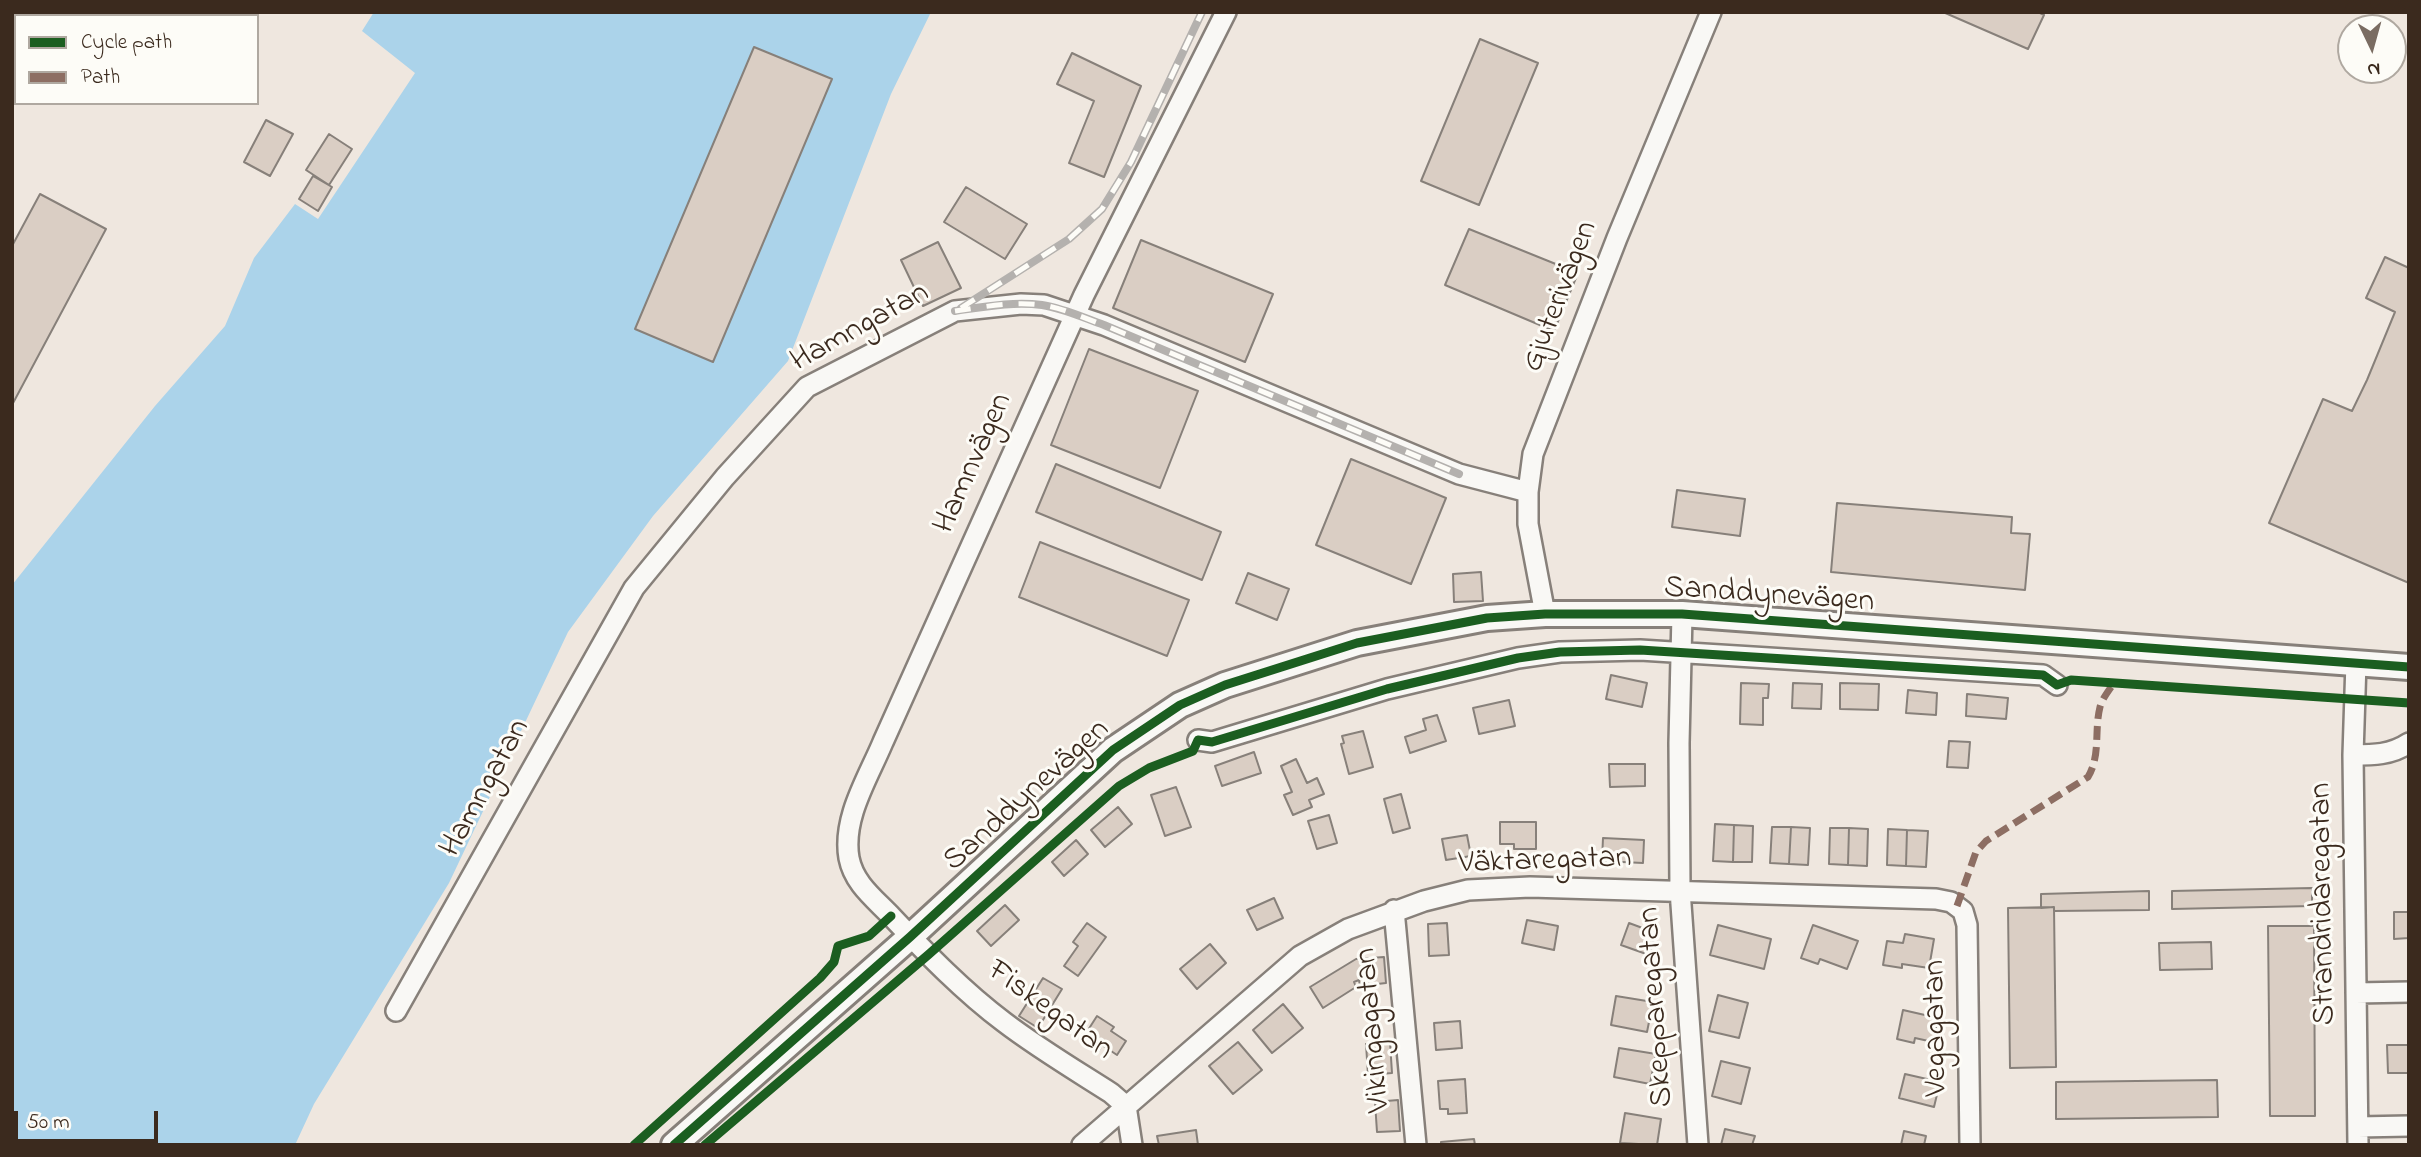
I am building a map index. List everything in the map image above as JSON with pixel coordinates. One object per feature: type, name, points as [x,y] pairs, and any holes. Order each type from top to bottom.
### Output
[{"type":"street","name":"Hamnvägen","points":[[910,937],[855,877],[849,857],[848,833],[854,809],[1075,315],[1226,12]]},
{"type":"street","name":"Gjuterivägen","points":[[1545,614],[1528,524],[1528,492],[1533,454],[1616,238],[1711,12]]},
{"type":"street","name":"Hamngatan","points":[[396,1011],[634,588],[725,477],[807,387],[955,312],[1021,304],[1044,305],[1104,325],[1459,474],[1528,492]]},
{"type":"street","name":"Sanddynevägen","points":[[674,1145],[910,937],[1113,750],[1180,705],[1224,685],[1356,643],[1487,618],[1545,614],[1682,614],[2409,667]]},
{"type":"street","name":"Skepparegatan","points":[[1682,614],[1680,890],[1698,1145]]},
{"type":"street","name":"Sanddynevägen","points":[[1198,740],[1212,742],[1387,689],[1518,658],[1560,652],[1640,650],[2043,675],[2057,685]]},
{"type":"street","name":"Strandridaregatan","points":[[2356,662],[2353,755],[2358,1136]]},
{"type":"street","points":[[2353,755],[2381,755],[2409,744]]},
{"type":"street","name":"Väktaregatan","points":[[1082,1145],[1300,956],[1348,929],[1394,910],[1468,890],[1531,887],[1936,899],[1951,902],[1963,911]]},
{"type":"street","name":"Vikingagatan","points":[[1394,910],[1416,1145]]},
{"type":"street","name":"Vegagatan","points":[[1963,911],[1967,925],[1970,1145]]},
{"type":"street","name":"Fiskegatan","points":[[910,937],[1003,1021],[1111,1093],[1126,1106],[1132,1145]]},
{"type":"street","points":[[2356,993],[2409,992]]},
{"type":"street","points":[[2358,1136],[2409,1126]]},
{"type":"green space","points":[[148,12],[228,12],[227,14]]},
{"type":"water","points":[[374,12],[931,12],[891,94],[788,361],[653,516],[568,632],[449,883],[314,1104],[295,1145],[12,1145],[12,585],[155,406],[225,326],[254,258],[295,204],[318,219],[415,73],[362,31]]},
{"type":"building","points":[[1943,12],[2038,12],[2044,15],[2028,49]]},
{"type":"building","points":[[1480,39],[1538,63],[1479,205],[1421,181]]},
{"type":"building","points":[[754,47],[832,79],[713,362],[635,329]]},
{"type":"building","points":[[1072,53],[1141,86],[1104,177],[1069,163],[1094,101],[1057,84]]},
{"type":"building","points":[[266,120],[293,134],[270,176],[244,162]]},
{"type":"building","points":[[329,134],[352,149],[329,185],[306,170]]},
{"type":"building","points":[[313,176],[332,187],[318,211],[299,199]]},
{"type":"building","points":[[966,187],[1027,224],[1005,259],[944,222]]},
{"type":"building","points":[[40,194],[106,229],[12,405],[12,246]]},
{"type":"building","points":[[1469,229],[1578,273],[1554,331],[1445,285]]},
{"type":"building","points":[[1141,240],[1273,294],[1245,362],[1113,308]]},
{"type":"building","points":[[938,242],[961,288],[923,306],[901,260]]},
{"type":"building","points":[[2385,257],[2409,268],[2409,583],[2269,523],[2323,399],[2352,411],[2367,380],[2395,312],[2366,298]]},
{"type":"building","points":[[1089,349],[1198,391],[1160,488],[1051,445]]},
{"type":"building","points":[[1351,459],[1446,498],[1411,584],[1316,545]]},
{"type":"building","points":[[1056,464],[1221,532],[1202,580],[1036,512]]},
{"type":"building","points":[[1677,490],[1745,499],[1740,536],[1672,527]]},
{"type":"building","points":[[1837,503],[2012,517],[2011,533],[2030,534],[2025,590],[1831,572]]},
{"type":"building","points":[[1040,542],[1189,600],[1167,656],[1019,597]]},
{"type":"building","points":[[1481,572],[1483,601],[1454,602],[1453,574]]},
{"type":"building","points":[[1248,573],[1289,589],[1277,620],[1236,603]]},
{"type":"building","points":[[1611,675],[1647,683],[1642,707],[1606,699]]},
{"type":"building","points":[[1741,683],[1769,684],[1768,698],[1763,698],[1763,725],[1740,724]]},
{"type":"building","points":[[1793,683],[1822,684],[1821,709],[1792,708]]},
{"type":"building","points":[[1840,683],[1879,684],[1878,710],[1840,709]]},
{"type":"building","points":[[1908,690],[1937,693],[1936,715],[1906,713]]},
{"type":"building","points":[[1967,694],[2008,698],[2006,719],[1966,716]]},
{"type":"building","points":[[1509,700],[1515,726],[1479,734],[1473,708]]},
{"type":"building","points":[[1437,715],[1446,741],[1410,753],[1405,737],[1426,730],[1423,719]]},
{"type":"building","points":[[1363,731],[1373,767],[1349,774],[1341,744],[1344,743],[1342,736]]},
{"type":"building","points":[[1949,741],[1970,742],[1968,768],[1947,767]]},
{"type":"building","points":[[1254,752],[1261,773],[1222,786],[1215,766]]},
{"type":"building","points":[[1296,759],[1307,783],[1317,778],[1324,794],[1309,800],[1312,807],[1293,815],[1284,795],[1292,792],[1281,766]]},
{"type":"building","points":[[1609,764],[1645,764],[1645,786],[1610,787]]},
{"type":"building","points":[[1176,787],[1191,827],[1165,836],[1151,795]]},
{"type":"building","points":[[1401,794],[1410,828],[1393,833],[1384,799]]},
{"type":"building","points":[[1118,807],[1132,824],[1105,847],[1091,830]]},
{"type":"building","points":[[1329,815],[1337,843],[1317,849],[1308,821]]},
{"type":"building","points":[[1500,822],[1536,822],[1536,849],[1514,849],[1514,844],[1500,844]]},
{"type":"building","points":[[1715,824],[1734,825],[1733,862],[1713,861]]},
{"type":"building","points":[[1734,825],[1753,826],[1752,862],[1733,862]]},
{"type":"building","points":[[1772,827],[1791,827],[1789,864],[1770,863]]},
{"type":"building","points":[[1791,827],[1810,828],[1808,865],[1789,864]]},
{"type":"building","points":[[1830,828],[1849,828],[1848,865],[1829,864]]},
{"type":"building","points":[[1849,828],[1868,829],[1867,866],[1848,865]]},
{"type":"building","points":[[1888,829],[1907,830],[1906,866],[1887,865]]},
{"type":"building","points":[[1907,830],[1928,831],[1926,867],[1906,866]]},
{"type":"building","points":[[1467,835],[1471,856],[1446,860],[1442,839]]},
{"type":"building","points":[[1603,838],[1644,840],[1643,863],[1602,861]]},
{"type":"building","points":[[1076,840],[1088,854],[1064,876],[1052,862]]},
{"type":"building","points":[[2312,888],[2312,906],[2172,909],[2172,891]]},
{"type":"building","points":[[2149,891],[2149,910],[2054,911],[2054,907],[2041,908],[2041,894]]},
{"type":"building","points":[[1274,898],[1283,918],[1257,930],[1247,910]]},
{"type":"building","points":[[1005,905],[1019,920],[991,946],[977,931]]},
{"type":"building","points":[[2054,907],[2056,1067],[2010,1068],[2008,908]]},
{"type":"building","points":[[2394,912],[2409,912],[2409,938],[2394,939]]},
{"type":"building","points":[[1527,920],[1558,926],[1554,950],[1522,943]]},
{"type":"building","points":[[1087,923],[1106,937],[1078,976],[1064,966],[1078,946],[1073,942]]},
{"type":"building","points":[[1447,923],[1449,955],[1429,956],[1428,924]]},
{"type":"building","points":[[1629,923],[1656,933],[1649,955],[1621,945]]},
{"type":"building","points":[[1718,925],[1771,939],[1764,969],[1710,955]]},
{"type":"building","points":[[1813,925],[1858,941],[1847,969],[1820,959],[1818,964],[1801,958]]},
{"type":"building","points":[[2268,926],[2314,926],[2315,1116],[2270,1116]]},
{"type":"building","points":[[1905,934],[1934,939],[1929,968],[1902,964],[1902,968],[1883,965],[1887,941],[1903,943]]},
{"type":"building","points":[[2211,942],[2212,969],[2160,970],[2159,943]]},
{"type":"building","points":[[1210,944],[1226,963],[1197,989],[1180,969]]},
{"type":"building","points":[[1384,957],[1386,983],[1360,986],[1359,980],[1354,982],[1356,987],[1323,1008],[1310,987],[1356,959]]},
{"type":"building","points":[[1043,978],[1062,989],[1038,1028],[1019,1016]]},
{"type":"building","points":[[1718,995],[1748,1003],[1739,1038],[1709,1031]]},
{"type":"building","points":[[1616,996],[1653,1002],[1647,1032],[1611,1025]]},
{"type":"building","points":[[1283,1004],[1303,1028],[1272,1053],[1253,1030]]},
{"type":"building","points":[[1903,1010],[1938,1018],[1933,1042],[1915,1038],[1914,1043],[1897,1039]]},
{"type":"building","points":[[1097,1016],[1114,1027],[1111,1031],[1126,1041],[1117,1055],[1102,1045],[1098,1052],[1081,1041]]},
{"type":"building","points":[[1460,1021],[1462,1048],[1436,1050],[1434,1023]]},
{"type":"building","points":[[1238,1042],[1262,1070],[1233,1094],[1209,1066]]},
{"type":"building","points":[[1390,1042],[1392,1073],[1368,1075],[1366,1044]]},
{"type":"building","points":[[2387,1045],[2409,1045],[2409,1073],[2388,1073]]},
{"type":"building","points":[[1619,1048],[1656,1054],[1650,1084],[1614,1077]]},
{"type":"building","points":[[1721,1061],[1750,1068],[1741,1104],[1712,1096]]},
{"type":"building","points":[[1905,1074],[1940,1082],[1934,1107],[1899,1098]]},
{"type":"building","points":[[1465,1079],[1467,1113],[1448,1114],[1448,1109],[1440,1109],[1438,1081]]},
{"type":"building","points":[[2217,1080],[2218,1117],[2056,1119],[2056,1082]]},
{"type":"building","points":[[1398,1100],[1400,1131],[1377,1132],[1375,1102]]},
{"type":"building","points":[[1625,1113],[1661,1119],[1657,1145],[1620,1143]]},
{"type":"building","points":[[1725,1129],[1755,1136],[1752,1145],[1721,1145]]},
{"type":"building","points":[[1196,1130],[1198,1145],[1159,1145],[1157,1136]]},
{"type":"building","points":[[1904,1131],[1926,1136],[1924,1145],[1901,1145]]},
{"type":"building","points":[[1474,1139],[1475,1145],[1441,1145],[1441,1142]]},
{"type":"railway","points":[[961,308],[1069,239],[1102,209],[1131,162],[1202,12]]},
{"type":"railway","points":[[955,311],[1020,304],[1042,305],[1066,311],[1459,474]]},
{"type":"marked path","points":[[1957,906],[1976,852],[1986,841],[2088,777],[2095,760],[2100,707],[2114,683]]},
{"type":"cycle path","points":[[674,1145],[910,937],[1113,750],[1180,705],[1225,685],[1357,643],[1487,618],[1545,614],[1682,614],[2409,667]]},
{"type":"cycle path","points":[[705,1145],[928,955],[1119,786],[1149,768],[1193,751],[1198,740],[1212,742],[1387,689],[1518,658],[1560,652],[1640,650],[2043,675],[2057,685],[2071,680],[2409,703]]},
{"type":"cycle path","points":[[634,1145],[820,978],[834,962],[838,946],[869,936],[891,916]]}]
